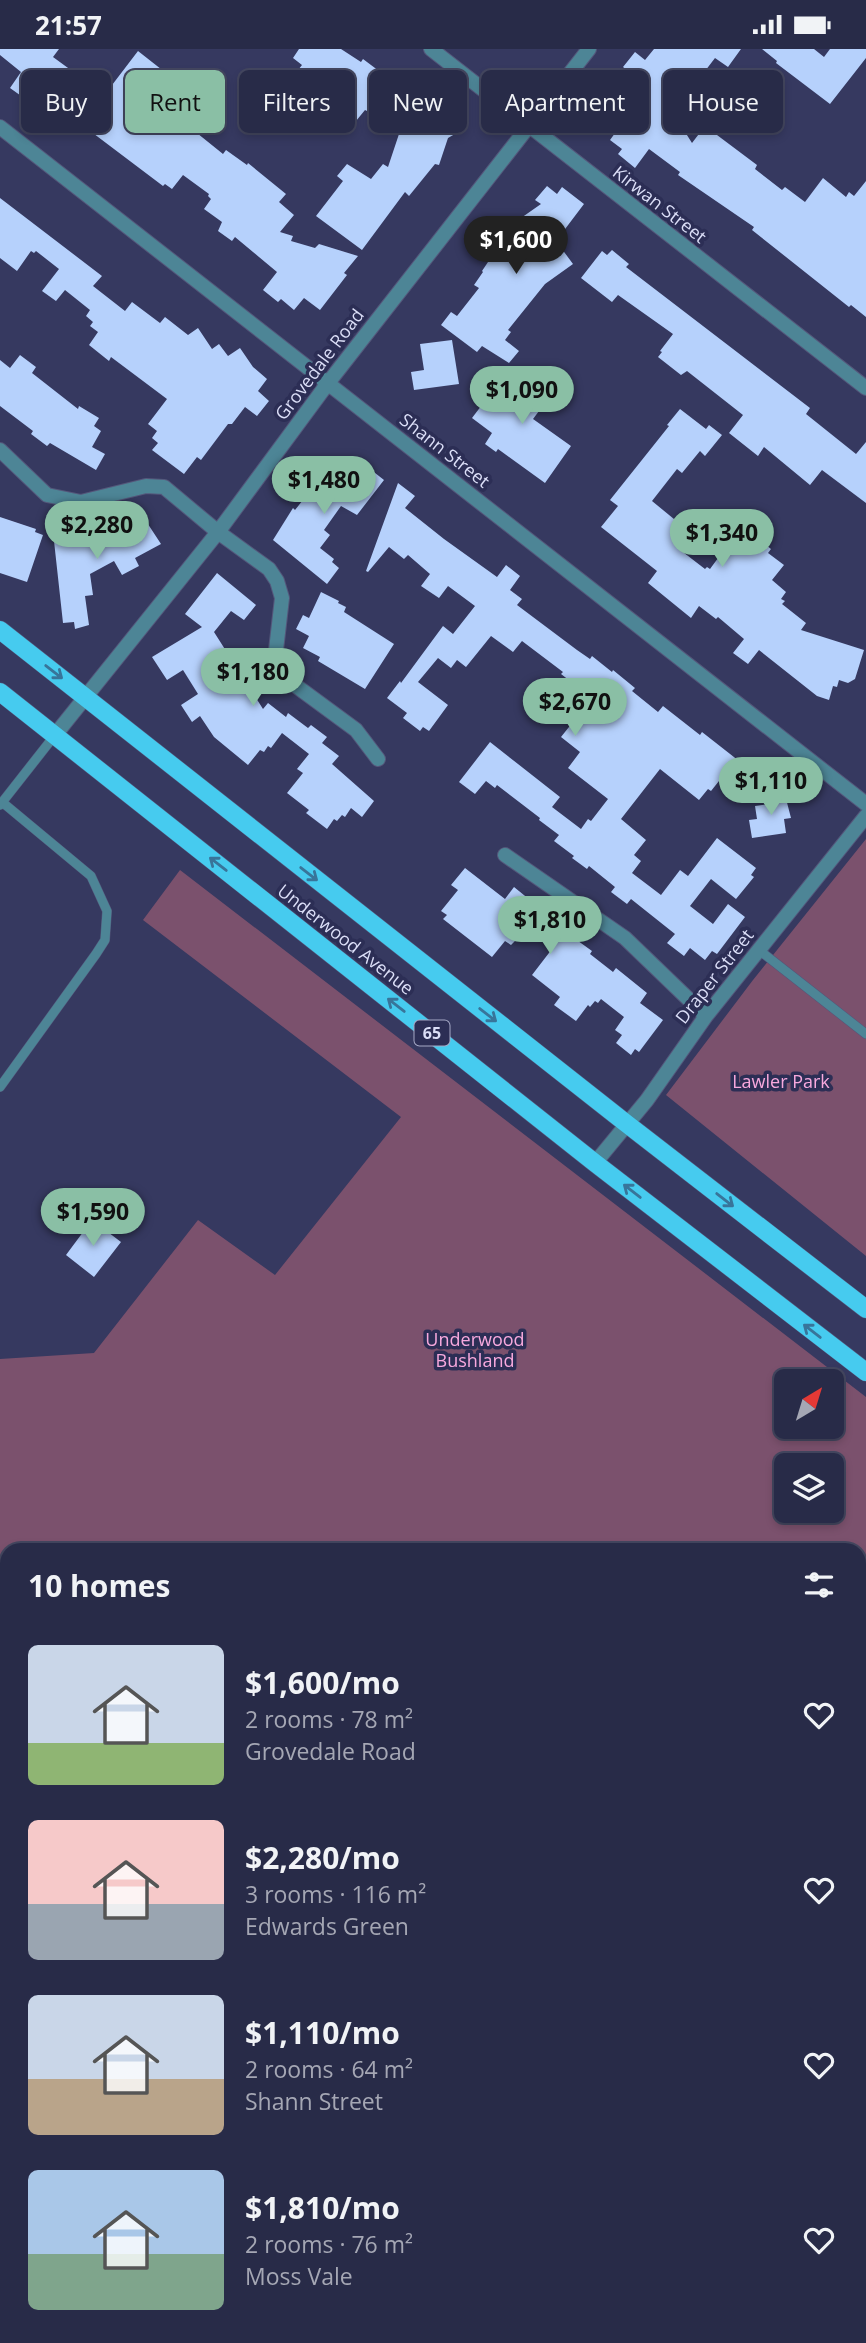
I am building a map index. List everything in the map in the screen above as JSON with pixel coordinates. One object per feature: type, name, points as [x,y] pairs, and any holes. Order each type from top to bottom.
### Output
[{"type":"main road","name":"Underwood Avenue","points":[[0,630],[866,1309]]},
{"type":"main road","name":"Underwood Avenue","points":[[0,692],[596,1163],[866,1372]]},
{"type":"street","name":"Kirwan Street","points":[[431,49],[481,88]]},
{"type":"street","name":"Grovedale Road","points":[[572,70],[589,49]]},
{"type":"street","name":"Shann Street","points":[[0,127],[866,804]]},
{"type":"street","name":"Grovedale Road","points":[[54,735],[218,533],[328,383],[522,133]]},
{"type":"street","name":"Kirwan Street","points":[[538,133],[866,388]]},
{"type":"street","points":[[0,450],[47,495],[81,502],[146,486],[164,487],[218,533],[269,569],[277,581],[282,598],[276,650],[278,665],[288,680],[356,730],[378,759]]},
{"type":"street","name":"Draper Street","points":[[596,1163],[706,1017],[866,815]]},
{"type":"street","points":[[505,855],[625,938],[706,1017]]},
{"type":"lane","points":[[0,1087],[105,940],[107,911],[91,876],[1,804],[54,735]]},
{"type":"lane","points":[[759,950],[866,1034]]},
{"type":"green space","name":"Lawler Park","points":[[866,839],[866,1256],[666,1095],[753,980]]},
{"type":"green space","name":"Underwood Bushland","points":[[180,870],[830,1369],[774,1369],[774,1439],[844,1439],[844,1380],[866,1397],[866,1543],[0,1543],[0,1359],[94,1353],[198,1220],[275,1275],[401,1117],[143,920]]},
{"type":"building","points":[[0,49],[59,49],[53,57],[71,70],[21,72],[0,55]]},
{"type":"building","points":[[299,49],[341,49],[361,62],[363,59],[378,70],[369,70],[369,109],[355,120],[355,70],[298,70],[302,65],[293,58]]},
{"type":"building","points":[[654,49],[741,49],[728,67],[715,58],[706,70],[663,70],[663,133],[686,133],[692,143],[700,133],[714,133],[757,165],[755,169],[782,190],[785,187],[805,202],[823,178],[846,197],[849,192],[854,196],[866,181],[866,317],[851,305],[849,307],[752,230],[754,227],[678,175],[680,172],[649,149],[635,168],[618,154],[622,149],[610,140],[615,133],[649,133],[649,70],[627,70],[623,67],[635,52],[645,60]]},
{"type":"building","points":[[762,49],[814,49],[824,57],[830,49],[866,49],[866,58],[830,104]]},
{"type":"building","points":[[138,51],[162,70],[125,70],[125,133],[197,133],[223,154],[226,150],[247,165],[248,163],[286,194],[279,202],[294,215],[280,232],[293,236],[291,241],[315,248],[319,244],[358,256],[320,310],[304,298],[294,310],[281,299],[278,302],[263,290],[277,272],[235,237],[232,241],[218,231],[222,222],[204,209],[211,199],[209,194],[183,175],[172,189],[165,184],[163,186],[93,133],[111,133],[111,86]]},
{"type":"building","points":[[21,72],[21,96],[10,88]]},
{"type":"building","points":[[399,133],[457,133],[448,138],[439,165],[435,164],[409,196],[405,192],[362,250],[316,216],[343,181],[337,176],[347,164],[371,179],[383,164],[388,167]]},
{"type":"building","points":[[547,186],[557,194],[562,187],[584,204],[556,241],[573,264],[545,284],[508,330],[511,332],[505,340],[519,351],[509,363],[482,346],[477,352],[441,325],[451,312],[457,316],[479,288],[474,285],[490,259],[493,261],[512,234],[525,224],[521,218],[541,204],[535,200]]},
{"type":"building","points":[[0,198],[102,276],[93,286],[125,311],[132,302],[160,323],[165,317],[188,335],[198,328],[212,349],[219,344],[228,356],[240,348],[253,367],[267,379],[258,391],[269,401],[257,416],[245,407],[232,424],[228,424],[201,460],[197,457],[184,474],[152,450],[158,443],[152,438],[157,431],[148,424],[167,399],[111,357],[109,361],[89,345],[98,332],[90,326],[93,322],[86,316],[90,310],[65,290],[56,301],[42,291],[59,269],[36,251],[31,251],[17,271],[0,258]]},
{"type":"building","points":[[612,250],[629,264],[626,267],[810,408],[806,414],[856,454],[866,442],[866,503],[822,470],[810,485],[764,447],[758,456],[729,433],[743,415],[687,371],[681,375],[658,357],[673,334],[618,295],[612,302],[581,278],[602,251],[607,255]]},
{"type":"building","points":[[452,340],[459,384],[414,390],[411,372],[424,370],[420,344]]},
{"type":"building","points":[[20,355],[36,367],[32,373],[78,409],[79,406],[99,418],[94,426],[101,431],[92,447],[105,454],[96,470],[50,443],[47,446],[31,434],[33,431],[0,406],[0,360],[10,368]]},
{"type":"building","points":[[528,371],[554,391],[533,419],[571,446],[545,483],[498,449],[496,452],[485,444],[492,433],[472,418],[491,393]]},
{"type":"building","points":[[680,409],[706,429],[709,425],[722,435],[705,456],[700,451],[682,473],[677,469],[652,501],[691,533],[679,549],[705,569],[710,569],[732,539],[721,530],[734,513],[764,536],[760,540],[771,549],[768,553],[784,565],[772,580],[786,592],[781,599],[785,601],[782,604],[806,623],[801,630],[864,650],[855,679],[848,683],[839,680],[837,687],[833,686],[829,700],[817,696],[759,650],[748,664],[733,653],[744,639],[718,617],[716,619],[699,606],[691,618],[648,583],[657,571],[601,527],[618,506],[610,500]]},
{"type":"building","points":[[339,461],[364,478],[370,469],[384,480],[357,515],[341,506],[324,530],[330,535],[320,548],[334,559],[332,562],[339,568],[327,584],[273,540],[293,508],[295,510],[330,466],[333,469]]},
{"type":"building","points":[[398,483],[415,496],[405,508],[444,539],[497,577],[506,565],[520,576],[510,590],[522,599],[517,605],[590,659],[592,656],[612,672],[613,670],[635,688],[632,691],[658,712],[663,706],[739,761],[722,783],[719,781],[711,791],[708,789],[699,800],[660,769],[621,819],[646,840],[634,855],[641,861],[632,873],[661,895],[680,870],[688,876],[717,838],[756,868],[751,875],[754,877],[736,899],[711,879],[690,906],[713,924],[728,904],[745,917],[717,954],[712,951],[705,960],[690,948],[684,956],[667,943],[675,934],[631,899],[627,904],[611,892],[615,887],[589,866],[587,869],[572,858],[574,856],[554,841],[559,835],[539,820],[540,818],[497,785],[495,788],[486,781],[475,794],[459,782],[490,742],[560,797],[552,807],[581,829],[588,819],[591,821],[608,799],[568,768],[580,752],[561,737],[592,698],[561,674],[563,672],[522,641],[513,652],[491,636],[466,667],[457,660],[451,668],[438,658],[418,682],[448,705],[429,731],[423,727],[420,731],[403,718],[407,713],[387,698],[443,626],[453,634],[475,606],[448,586],[439,598],[421,586],[430,574],[408,555],[404,559],[389,547],[368,572],[366,571]]},
{"type":"building","points":[[142,515],[161,544],[135,558],[139,566],[122,575],[114,561],[90,574],[93,595],[85,596],[89,625],[75,629],[74,622],[63,623],[54,541],[72,539],[113,517],[119,528]]},
{"type":"building","points":[[0,517],[36,529],[35,532],[43,535],[27,582],[0,573]]},
{"type":"building","points":[[217,573],[256,605],[244,620],[231,611],[214,632],[263,709],[268,703],[286,717],[288,713],[308,728],[311,725],[327,737],[322,743],[339,756],[332,764],[374,801],[362,817],[351,808],[345,817],[342,815],[337,821],[334,819],[327,829],[306,813],[309,810],[287,793],[303,773],[297,769],[309,754],[282,733],[271,748],[268,746],[264,752],[260,750],[248,765],[214,737],[200,716],[192,722],[181,705],[198,694],[183,670],[167,680],[152,657],[202,627],[185,614]]},
{"type":"building","points":[[321,592],[339,601],[338,603],[346,607],[344,612],[394,644],[365,689],[318,661],[320,657],[303,648],[309,636],[296,629],[303,615],[309,618]]},
{"type":"building","points":[[784,791],[791,818],[784,819],[786,833],[752,838],[749,820],[757,819],[755,806],[770,804],[768,793]]},
{"type":"building","points":[[465,868],[505,899],[514,887],[551,917],[549,920],[592,951],[590,954],[613,972],[616,968],[647,993],[640,1003],[663,1020],[639,1052],[635,1049],[631,1055],[616,1043],[622,1035],[615,1030],[624,1017],[601,999],[590,1007],[588,1005],[576,1021],[554,1005],[560,997],[532,975],[552,949],[527,929],[511,945],[505,941],[492,957],[443,919],[447,915],[441,911],[458,890],[451,885]]},
{"type":"building","points":[[92,1220],[121,1242],[94,1277],[66,1255]]}]
